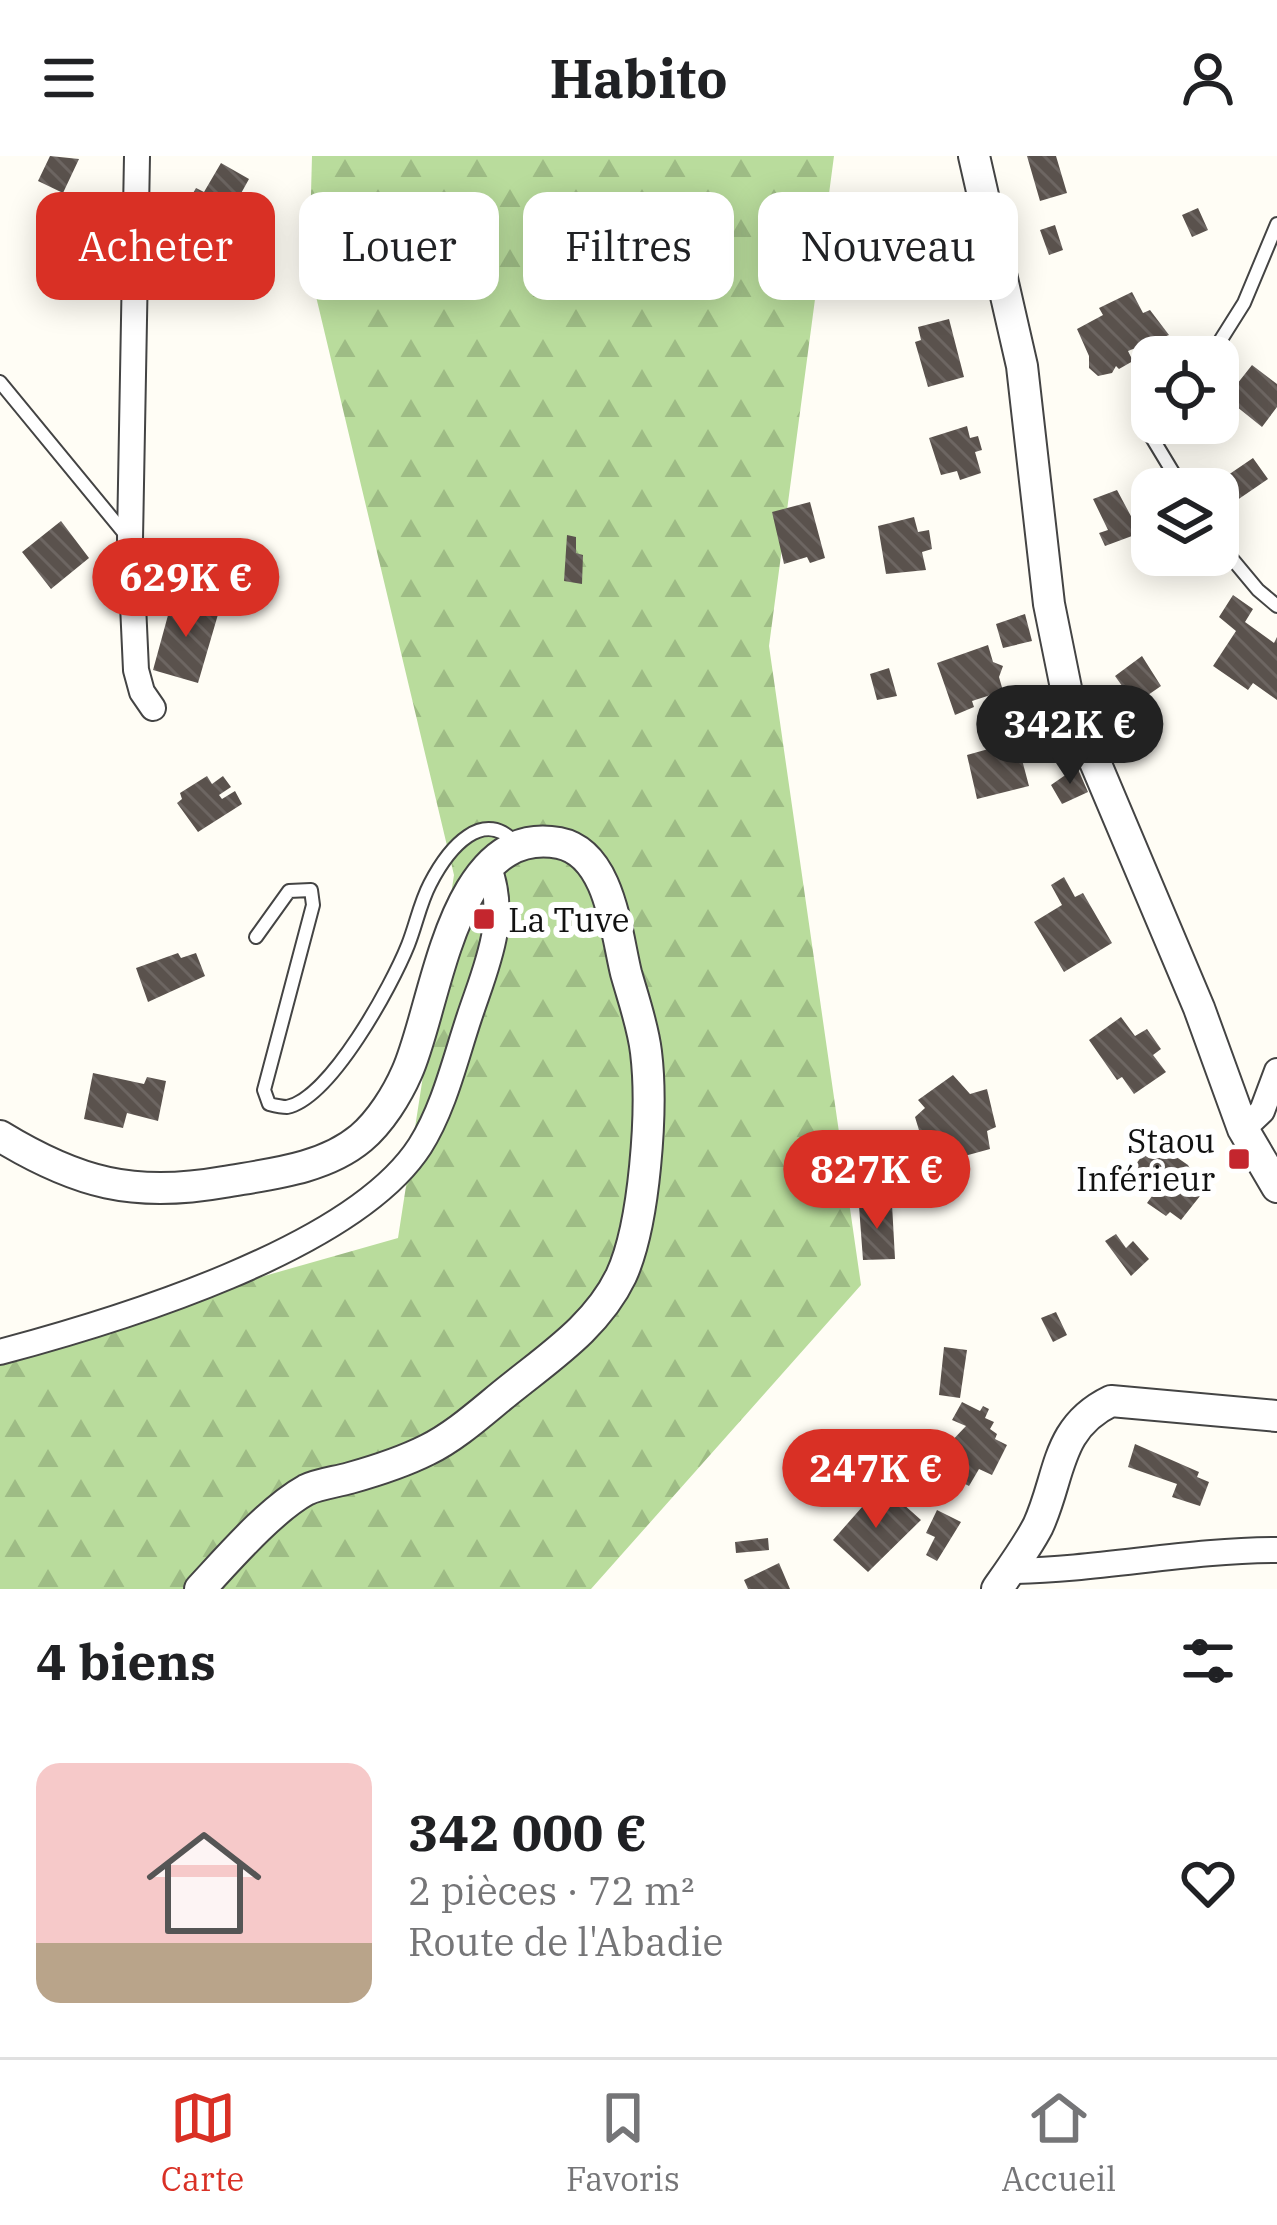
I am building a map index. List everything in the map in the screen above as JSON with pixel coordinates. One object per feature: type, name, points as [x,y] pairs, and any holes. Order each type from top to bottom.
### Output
[{"type":"street","points":[[136,156],[130,539],[136,670],[153,708]]},
{"type":"street","points":[[974,156],[1022,366],[1049,604],[1068,698],[1199,1008],[1243,1129],[1277,1187]]},
{"type":"street","points":[[0,1136],[71,1175],[134,1189],[196,1187],[300,1169],[358,1141],[382,1115],[408,1071],[459,906],[489,868],[519,847],[539,842],[579,850],[594,866],[613,918],[646,1052],[640,1211],[621,1276],[582,1332],[486,1408],[430,1449],[307,1490],[240,1545],[200,1589]]},
{"type":"street","points":[[0,1352],[196,1291],[306,1238],[390,1182],[420,1145],[444,1094],[490,955],[499,904],[489,868]]},
{"type":"street","points":[[1243,1129],[1262,1111],[1277,1071]]},
{"type":"street","points":[[1003,1580],[1037,1526],[1068,1438],[1087,1412],[1111,1401],[1277,1415]]},
{"type":"street","points":[[1003,1580],[1203,1553],[1277,1550]]},
{"type":"lane","points":[[1223,336],[1244,303],[1277,224]]},
{"type":"lane","points":[[0,382],[130,539]]},
{"type":"lane","points":[[1239,567],[1277,605]]},
{"type":"lane","points":[[256,937],[290,891],[311,890],[313,905],[264,1090],[269,1104],[286,1107],[310,1096],[339,1063],[386,992],[408,947],[428,885],[453,848],[481,829],[493,827],[506,831],[519,847]]},
{"type":"green space","points":[[312,156],[834,156],[829,192],[758,192],[758,300],[815,300],[769,646],[861,1285],[591,1589],[0,1589],[0,1351],[398,1238],[454,875],[317,300],[499,300],[499,192],[311,192]]},
{"type":"building","points":[[50,156],[79,159],[63,192],[38,181]]},
{"type":"building","points":[[1027,156],[1056,156],[1067,193],[1040,201]]},
{"type":"building","points":[[221,163],[249,179],[242,192],[204,192]]},
{"type":"building","points":[[1198,208],[1208,230],[1192,237],[1182,215]]},
{"type":"building","points":[[1055,225],[1063,250],[1049,255],[1040,230]]},
{"type":"building","points":[[1132,292],[1143,313],[1150,310],[1169,335],[1131,336],[1131,362],[1098,376],[1089,368],[1077,329],[1103,315],[1099,308]]},
{"type":"building","points":[[949,319],[964,377],[928,387],[915,342],[921,340],[918,327]]},
{"type":"building","points":[[1252,365],[1277,384],[1277,407],[1262,427],[1239,408],[1239,382]]},
{"type":"building","points":[[967,426],[970,438],[978,436],[982,450],[975,452],[981,473],[960,480],[957,471],[941,475],[929,438]]},
{"type":"building","points":[[1253,458],[1268,479],[1239,499],[1238,468]]},
{"type":"building","points":[[1117,490],[1131,516],[1131,536],[1105,546],[1099,533],[1108,530],[1093,499]]},
{"type":"building","points":[[810,502],[825,558],[784,564],[772,512]]},
{"type":"building","points":[[914,517],[918,532],[929,530],[932,549],[922,552],[926,570],[886,574],[878,526]]},
{"type":"building","points":[[61,521],[89,558],[51,589],[22,552]]},
{"type":"building","points":[[567,535],[576,537],[576,553],[583,555],[582,584],[564,581]]},
{"type":"building","points":[[1233,595],[1253,609],[1245,622],[1274,643],[1277,637],[1277,700],[1253,683],[1248,690],[1213,666],[1236,631],[1219,617]]},
{"type":"building","points":[[173,597],[219,611],[198,683],[153,670]]},
{"type":"building","points":[[1025,614],[1032,641],[1003,648],[996,624]]},
{"type":"building","points":[[988,645],[993,662],[1003,666],[999,677],[1003,691],[972,701],[974,707],[955,715],[937,663]]},
{"type":"building","points":[[1142,656],[1161,686],[1135,704],[1115,676]]},
{"type":"building","points":[[889,668],[897,696],[877,700],[870,674]]},
{"type":"building","points":[[1017,741],[1029,786],[977,799],[967,755]]},
{"type":"building","points":[[1077,767],[1088,792],[1062,804],[1051,785]]},
{"type":"building","points":[[207,776],[212,784],[223,776],[231,787],[219,795],[222,799],[235,791],[242,804],[198,832],[177,803],[182,799],[180,793]]},
{"type":"building","points":[[1064,877],[1075,897],[1083,893],[1112,943],[1064,972],[1034,922],[1062,905],[1051,885]]},
{"type":"building","points":[[178,953],[181,958],[196,953],[205,976],[148,1002],[136,968]]},
{"type":"building","points":[[1121,1017],[1135,1036],[1147,1029],[1161,1049],[1153,1055],[1166,1072],[1134,1094],[1122,1077],[1117,1080],[1089,1040]]},
{"type":"building","points":[[93,1073],[144,1084],[147,1077],[166,1081],[158,1121],[127,1113],[123,1128],[84,1119]]},
{"type":"building","points":[[953,1075],[970,1094],[987,1089],[996,1127],[987,1131],[990,1149],[950,1160],[949,1156],[928,1160],[915,1117],[925,1108],[918,1100]]},
{"type":"building","points":[[1160,1132],[1175,1143],[1169,1152],[1188,1165],[1196,1181],[1191,1188],[1200,1196],[1181,1220],[1147,1203],[1152,1196],[1127,1176]]},
{"type":"building","points":[[892,1204],[895,1259],[863,1260],[859,1206]]},
{"type":"building","points":[[1116,1234],[1126,1248],[1133,1241],[1149,1259],[1131,1276],[1105,1241]]},
{"type":"building","points":[[1056,1312],[1067,1335],[1053,1342],[1041,1318]]},
{"type":"building","points":[[944,1347],[967,1350],[960,1398],[939,1395]]},
{"type":"building","points":[[962,1402],[980,1411],[983,1406],[989,1409],[985,1418],[994,1422],[990,1429],[997,1434],[995,1439],[1007,1445],[992,1475],[979,1469],[969,1486],[929,1465],[966,1426],[952,1420]]},
{"type":"building","points":[[1135,1444],[1199,1472],[1197,1477],[1209,1482],[1200,1506],[1172,1497],[1177,1484],[1128,1467]]},
{"type":"building","points":[[893,1495],[921,1520],[868,1572],[833,1540],[870,1498],[881,1509]]},
{"type":"building","points":[[937,1510],[961,1522],[937,1561],[926,1555],[935,1537],[926,1533]]},
{"type":"building","points":[[768,1538],[769,1550],[736,1553],[735,1542]]},
{"type":"building","points":[[779,1563],[790,1589],[748,1589],[744,1580]]},
{"type":"place","name":"La Tuve","points":[[484,919]]},
{"type":"place","name":"Staou Inférieur","points":[[1239,1159]]}]
